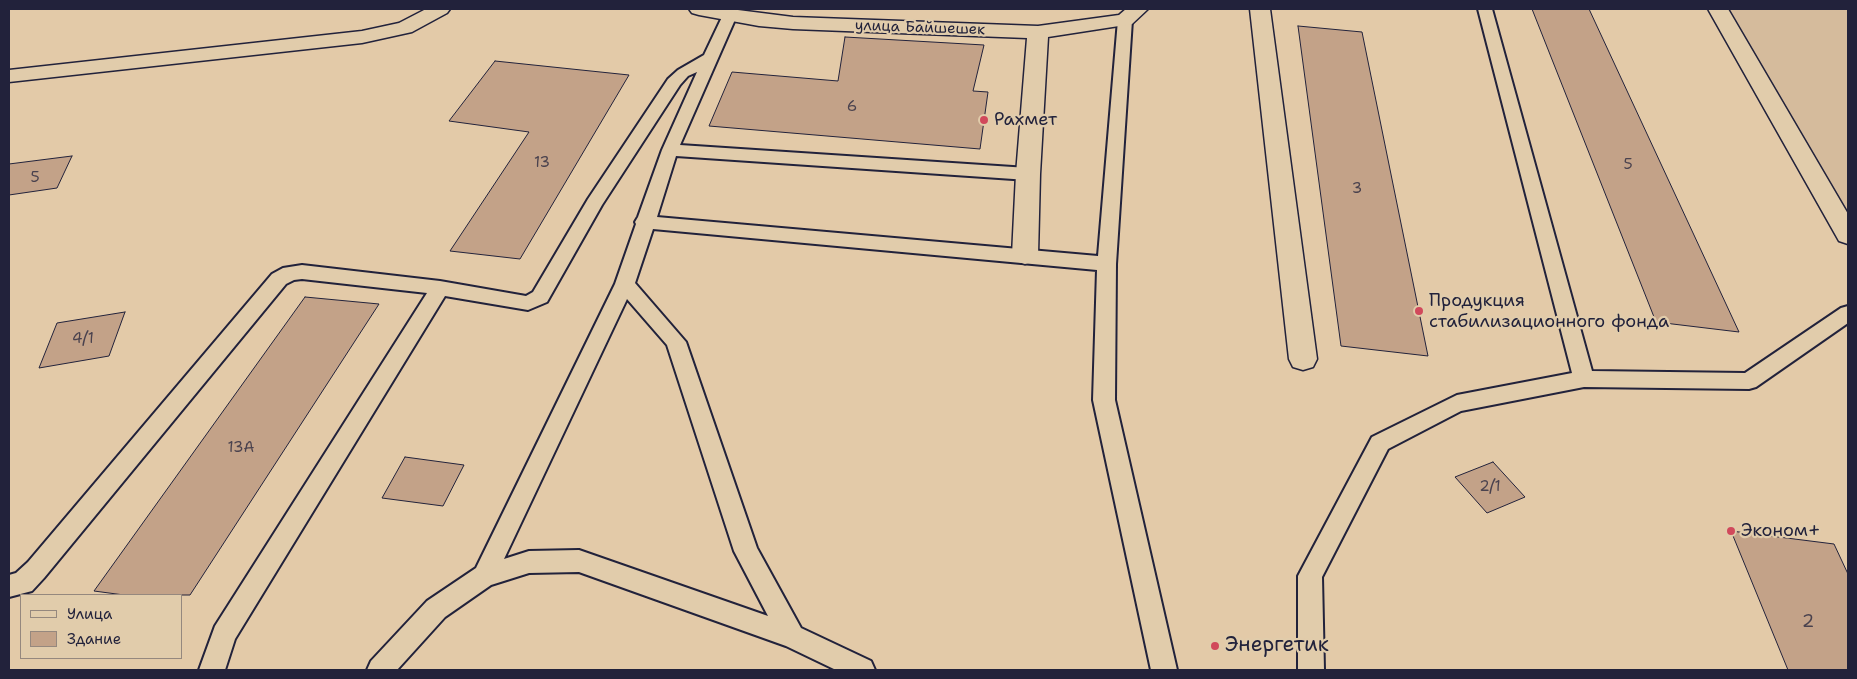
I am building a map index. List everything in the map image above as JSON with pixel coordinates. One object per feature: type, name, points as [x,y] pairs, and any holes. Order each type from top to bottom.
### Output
[{"type":"street","points":[[9,76],[362,37],[405,28],[440,9]]},
{"type":"street","name":"улица Байшешек","points":[[699,9],[794,23],[1038,32],[1132,14]]},
{"type":"street","points":[[1260,9],[1303,359]]},
{"type":"street","points":[[1718,9],[1848,235]]},
{"type":"street","points":[[1025,255],[1028,174],[1038,32]]},
{"type":"lane","points":[[1485,9],[1584,379]]},
{"type":"lane","points":[[1132,14],[1107,264],[1104,400],[1164,670]]},
{"type":"lane","points":[[484,576],[625,284],[644,222],[670,150],[730,15]]},
{"type":"lane","points":[[9,586],[23,583],[36,570],[279,280],[290,273],[302,272],[440,288],[528,303],[540,297],[594,203],[674,82],[683,73],[711,58]]},
{"type":"lane","points":[[670,150],[1028,174]]},
{"type":"lane","points":[[644,222],[1025,255],[1107,264]]},
{"type":"lane","points":[[625,284],[676,342],[746,551],[792,636]]},
{"type":"lane","points":[[212,670],[224,634],[440,288]]},
{"type":"lane","points":[[1310,670],[1310,576],[1380,444],[1457,403],[1584,379],[1749,381],[1848,313]]},
{"type":"lane","points":[[380,670],[436,609],[484,576],[529,562],[579,561],[792,636],[862,670]]},
{"type":"shaded area","points":[[1715,9],[1848,9],[1848,216]]},
{"type":"building","points":[[1532,9],[1589,9],[1739,332],[1656,322]]},
{"type":"building","points":[[1298,26],[1362,32],[1428,356],[1341,346]]},
{"type":"building","points":[[845,37],[984,45],[973,91],[988,92],[980,149],[709,126],[732,72],[838,81]]},
{"type":"building","points":[[495,61],[629,75],[520,259],[450,251],[529,132],[449,121]]},
{"type":"building","points":[[72,156],[57,188],[9,195],[9,164]]},
{"type":"building","points":[[305,297],[379,304],[190,595],[116,594],[94,591]]},
{"type":"building","points":[[125,312],[109,356],[39,368],[57,323]]},
{"type":"building","points":[[405,457],[464,465],[443,506],[382,498]]},
{"type":"building","points":[[1493,462],[1525,497],[1487,513],[1455,477]]},
{"type":"building","points":[[1731,531],[1834,544],[1848,574],[1848,670],[1788,670]]},
{"type":"place","name":"Рахмет","points":[[984,120]]},
{"type":"place","name":"Продукция стабилизационного фонда","points":[[1419,311]]},
{"type":"place","name":"Эконом+","points":[[1731,531]]},
{"type":"place","name":"Энергетик","points":[[1215,646]]}]
